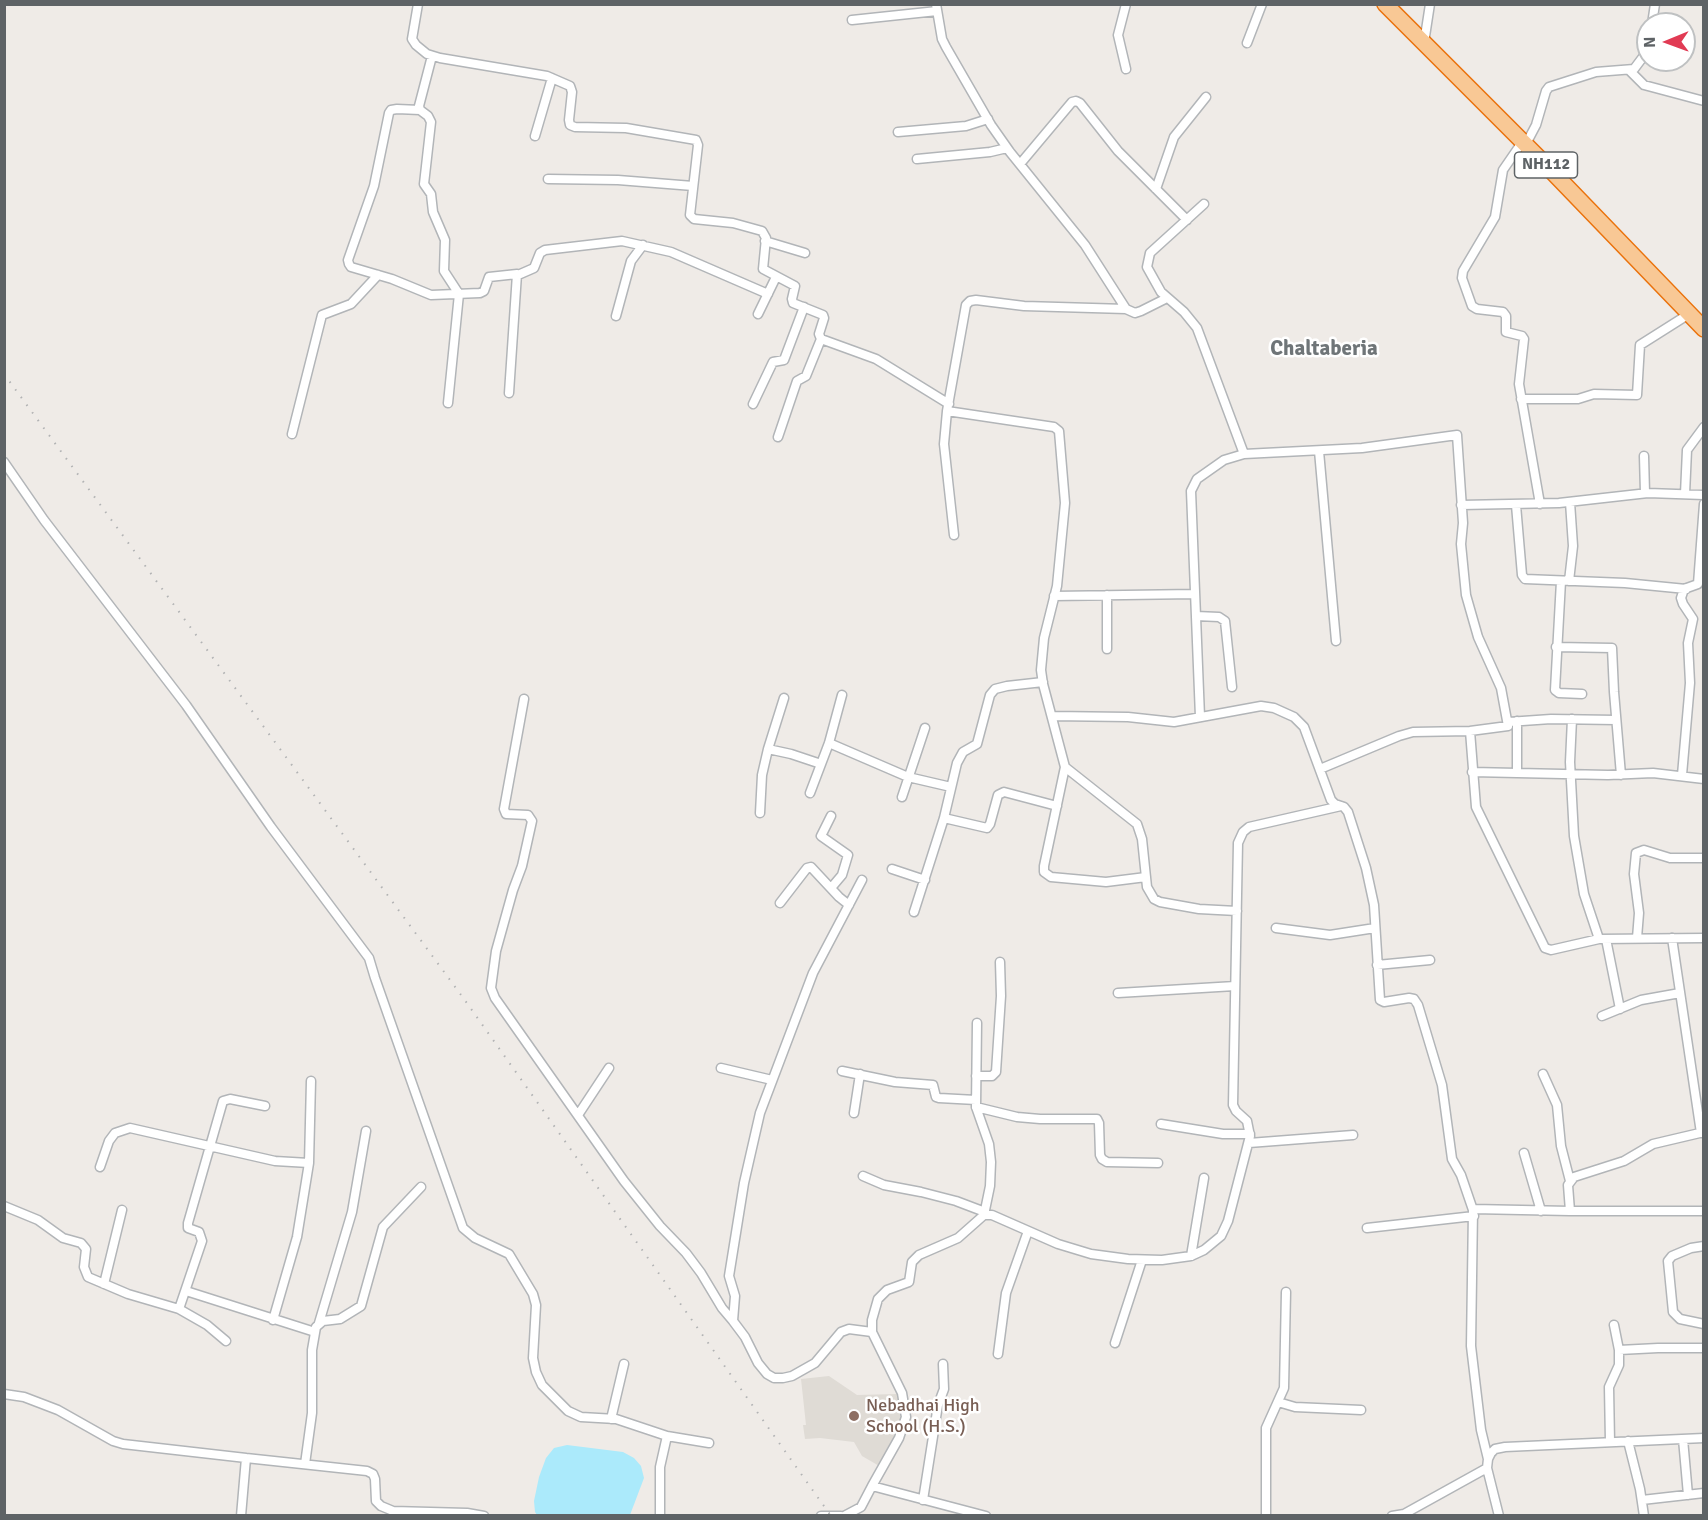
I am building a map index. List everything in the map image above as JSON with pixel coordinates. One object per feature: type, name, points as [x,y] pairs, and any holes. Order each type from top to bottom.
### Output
[{"type":"highway","name":"NH112","points":[[1385,4],[1524,143],[1704,329]]},
{"type":"street","points":[[418,4],[412,39],[416,45],[432,56],[552,78],[570,86],[568,115],[570,125],[626,128],[696,140],[698,145],[690,215],[694,219],[724,221],[762,231],[765,241],[763,269],[795,286],[792,301],[823,315],[824,318],[819,334],[820,339],[806,376],[797,381],[778,437]]},
{"type":"street","points":[[1126,4],[1118,35],[1126,69]]},
{"type":"street","points":[[1247,44],[1262,4]]},
{"type":"street","points":[[1424,44],[1430,4]]},
{"type":"street","points":[[852,20],[937,8],[942,39],[988,119],[1020,164],[1085,244],[1126,309]]},
{"type":"street","points":[[420,110],[432,56]]},
{"type":"street","points":[[1540,504],[1518,380],[1524,339],[1522,336],[1506,332],[1505,314],[1472,306],[1462,278],[1463,272],[1495,217],[1503,170],[1536,125],[1549,87],[1596,72],[1630,71],[1636,68]]},
{"type":"street","points":[[1630,71],[1644,85],[1704,101]]},
{"type":"street","points":[[535,136],[552,78]]},
{"type":"street","points":[[1156,189],[1174,137],[1206,97]]},
{"type":"street","points":[[1020,164],[1072,102],[1076,101],[1112,144],[1187,220]]},
{"type":"street","points":[[448,403],[459,294],[444,271],[445,240],[433,212],[431,194],[424,184],[430,122],[428,116],[420,110],[392,110],[389,113],[374,186],[348,260],[351,267],[427,294],[459,294],[483,292],[488,278],[515,273],[518,275],[534,268],[540,253],[545,250],[614,241],[675,253],[768,294]]},
{"type":"street","points":[[898,132],[966,126],[988,119]]},
{"type":"street","points":[[917,159],[990,152],[1007,147]]},
{"type":"street","points":[[548,179],[618,180],[693,186]]},
{"type":"street","points":[[1204,204],[1150,252],[1147,267],[1161,292],[1184,312],[1197,328],[1244,453]]},
{"type":"street","points":[[765,241],[804,253]]},
{"type":"street","points":[[616,316],[631,261],[643,245]]},
{"type":"street","points":[[292,434],[322,315],[346,307],[378,275]]},
{"type":"street","points":[[509,393],[518,275]]},
{"type":"street","points":[[758,315],[776,277]]},
{"type":"street","points":[[954,535],[944,444],[964,311],[970,301],[1024,306],[1126,309],[1135,312],[1167,298]]},
{"type":"street","points":[[753,404],[773,362],[784,360],[804,307]]},
{"type":"street","points":[[1521,399],[1578,399],[1594,394],[1636,395],[1640,345],[1689,314]]},
{"type":"street","points":[[820,339],[882,362],[948,407],[1054,427],[1059,431],[1065,503],[1057,586],[1041,656],[1043,682],[1065,767],[1044,866],[1047,876],[1106,882],[1146,877]]},
{"type":"street","points":[[1685,494],[1687,450],[1704,427]]},
{"type":"street","points":[[1200,717],[1191,491],[1197,479],[1224,460],[1244,453],[1362,448],[1458,435],[1464,526],[1461,544],[1466,595],[1478,637],[1500,685],[1512,722],[1517,773]]},
{"type":"street","points":[[1319,451],[1336,641]]},
{"type":"street","points":[[1644,456],[1645,493]]},
{"type":"street","points":[[4,462],[44,520],[186,705],[271,827],[369,958],[463,1228],[475,1239],[508,1254],[533,1294],[536,1305],[533,1358],[538,1379],[568,1411],[581,1417],[611,1419],[667,1436],[709,1443]]},
{"type":"street","points":[[1461,505],[1540,504],[1645,493],[1704,495]]},
{"type":"street","points":[[1570,502],[1573,546],[1565,581],[1556,647],[1556,692],[1582,694]]},
{"type":"street","points":[[1516,505],[1523,578],[1625,583],[1686,589],[1695,586],[1698,580],[1704,504]]},
{"type":"street","points":[[1682,775],[1690,683],[1689,641],[1693,619],[1681,600],[1683,591],[1686,589]]},
{"type":"street","points":[[1054,596],[1195,594]]},
{"type":"street","points":[[1107,596],[1107,649]]},
{"type":"street","points":[[1196,616],[1219,617],[1225,621],[1232,687]]},
{"type":"street","points":[[1556,647],[1612,648],[1621,775]]},
{"type":"street","points":[[914,912],[944,818],[959,756],[974,747],[979,740],[992,692],[1011,685],[1043,682]]},
{"type":"street","points":[[810,793],[829,743],[843,696]]},
{"type":"street","points":[[760,813],[762,775],[784,698]]},
{"type":"street","points":[[524,699],[504,809],[507,814],[528,815],[532,821],[522,866],[496,951],[491,988],[495,998],[624,1181],[701,1273],[722,1308],[745,1337],[758,1363],[767,1374],[774,1378],[783,1378],[810,1367],[841,1332],[849,1329],[872,1332]]},
{"type":"street","points":[[1052,716],[1128,717],[1174,722],[1261,706],[1274,708],[1300,721],[1331,800],[1348,812],[1366,868],[1372,897],[1381,1002],[1414,999],[1418,1005],[1442,1085],[1452,1159],[1461,1175],[1473,1213],[1471,1346],[1481,1430],[1499,1515]]},
{"type":"street","points":[[1572,719],[1570,773],[1580,876],[1584,894],[1603,939],[1620,1009]]},
{"type":"street","points":[[1320,769],[1406,734],[1428,730],[1470,731],[1506,728],[1512,722],[1572,719],[1616,720]]},
{"type":"street","points":[[902,797],[925,728]]},
{"type":"street","points":[[1470,731],[1476,807],[1545,948],[1551,950],[1603,939],[1704,938]]},
{"type":"street","points":[[829,743],[908,777],[951,787]]},
{"type":"street","points":[[768,749],[821,764]]},
{"type":"street","points":[[1065,767],[1134,820],[1142,839],[1150,894],[1160,902],[1199,909],[1237,911]]},
{"type":"street","points":[[1473,772],[1621,775],[1653,773],[1704,779]]},
{"type":"street","points":[[944,818],[987,828],[998,795],[1004,792],[1057,806]]},
{"type":"street","points":[[863,1176],[891,1187],[956,1201],[1058,1244],[1091,1254],[1142,1260],[1176,1259],[1204,1250],[1221,1236],[1228,1221],[1249,1139],[1247,1121],[1233,1105],[1238,843],[1243,831],[1249,827],[1341,806]]},
{"type":"street","points":[[831,816],[821,836],[848,855],[842,874],[831,888]]},
{"type":"street","points":[[1637,939],[1639,908],[1634,874],[1636,853],[1644,850],[1665,857],[1704,858]]},
{"type":"street","points":[[780,903],[807,868],[811,867],[849,905]]},
{"type":"street","points":[[892,869],[926,880]]},
{"type":"street","points":[[733,1321],[735,1296],[729,1276],[760,1113],[813,973],[862,880]]},
{"type":"street","points":[[1276,928],[1330,935],[1375,928]]},
{"type":"street","points":[[1570,1211],[1568,1185],[1574,1177],[1624,1161],[1653,1144],[1702,1132],[1672,938]]},
{"type":"street","points":[[1377,965],[1430,960]]},
{"type":"street","points":[[976,1076],[992,1076],[996,1072],[1001,996],[1000,962]]},
{"type":"street","points":[[1118,993],[1235,986]]},
{"type":"street","points":[[1602,1016],[1641,1000],[1680,993]]},
{"type":"street","points":[[821,1515],[843,1515],[861,1507],[899,1438],[906,1417],[902,1393],[872,1332],[872,1320],[878,1299],[887,1290],[909,1282],[911,1267],[916,1257],[958,1238],[984,1213],[990,1186],[991,1162],[989,1144],[976,1103],[977,1023]]},
{"type":"street","points":[[578,1115],[609,1068]]},
{"type":"street","points":[[721,1068],[772,1080]]},
{"type":"street","points":[[842,1071],[895,1082],[933,1085],[936,1097],[976,1103],[1017,1117],[1097,1119],[1102,1160],[1158,1163]]},
{"type":"street","points":[[854,1113],[860,1074]]},
{"type":"street","points":[[1543,1074],[1557,1105],[1561,1146],[1570,1181]]},
{"type":"street","points":[[273,1320],[297,1236],[309,1163],[311,1081]]},
{"type":"street","points":[[179,1308],[202,1241],[199,1232],[190,1230],[188,1223],[225,1100],[265,1106]]},
{"type":"street","points":[[1161,1124],[1249,1139],[1353,1135]]},
{"type":"street","points":[[99,1167],[115,1133],[130,1128],[275,1161],[309,1163]]},
{"type":"street","points":[[305,1464],[312,1413],[312,1350],[315,1332],[352,1212],[366,1131]]},
{"type":"street","points":[[1524,1153],[1541,1211]]},
{"type":"street","points":[[1191,1256],[1204,1178]]},
{"type":"street","points":[[319,1323],[340,1319],[361,1306],[383,1227],[421,1187]]},
{"type":"street","points":[[4,1206],[38,1220],[63,1238],[81,1243],[86,1249],[84,1272],[88,1277],[128,1294],[179,1308],[207,1325],[226,1341]]},
{"type":"street","points":[[104,1284],[122,1210]]},
{"type":"street","points":[[1366,1228],[1473,1213],[1704,1211]]},
{"type":"street","points":[[998,1354],[1006,1293],[1028,1231]]},
{"type":"street","points":[[1704,1246],[1691,1248],[1671,1256],[1668,1264],[1673,1312],[1680,1319],[1704,1324]]},
{"type":"street","points":[[1115,1342],[1142,1260]]},
{"type":"street","points":[[186,1291],[315,1332]]},
{"type":"street","points":[[1266,1515],[1266,1428],[1286,1381],[1286,1292]]},
{"type":"street","points":[[1610,1442],[1609,1387],[1611,1379],[1618,1370],[1619,1350],[1614,1325]]},
{"type":"street","points":[[1619,1350],[1704,1348]]},
{"type":"street","points":[[611,1419],[624,1364]]},
{"type":"street","points":[[923,1500],[938,1405],[944,1389],[943,1364]]},
{"type":"street","points":[[4,1394],[24,1397],[58,1410],[113,1441],[123,1444],[367,1471],[373,1474],[375,1479],[376,1501],[393,1511],[484,1515]]},
{"type":"street","points":[[1278,1402],[1294,1407],[1361,1410]]},
{"type":"street","points":[[660,1515],[660,1467],[667,1436]]},
{"type":"street","points":[[1397,1515],[1404,1514],[1487,1464],[1495,1449],[1704,1438]]},
{"type":"street","points":[[1683,1439],[1688,1495]]},
{"type":"street","points":[[1629,1442],[1644,1515]]},
{"type":"street","points":[[241,1515],[246,1458]]},
{"type":"street","points":[[872,1486],[986,1515]]},
{"type":"street","points":[[1642,1500],[1704,1493]]},
{"type":"shaded area","name":"Nebadhai High School (H.S.)","points":[[829,1376],[857,1395],[897,1394],[903,1408],[902,1423],[881,1467],[862,1456],[854,1442],[820,1438],[805,1439],[803,1425],[806,1425],[801,1379]]},
{"type":"water","points":[[567,1445],[623,1452],[634,1458],[641,1466],[644,1478],[630,1515],[537,1515],[534,1501],[546,1458],[554,1448]]},
{"type":"railway","points":[[4,374],[464,999],[831,1516]]},
{"type":"place","name":"Nebadhai High School (H.S.)","points":[[854,1416]]},
{"type":"district","name":"Chaltaberia","points":[[1324,349]]}]
